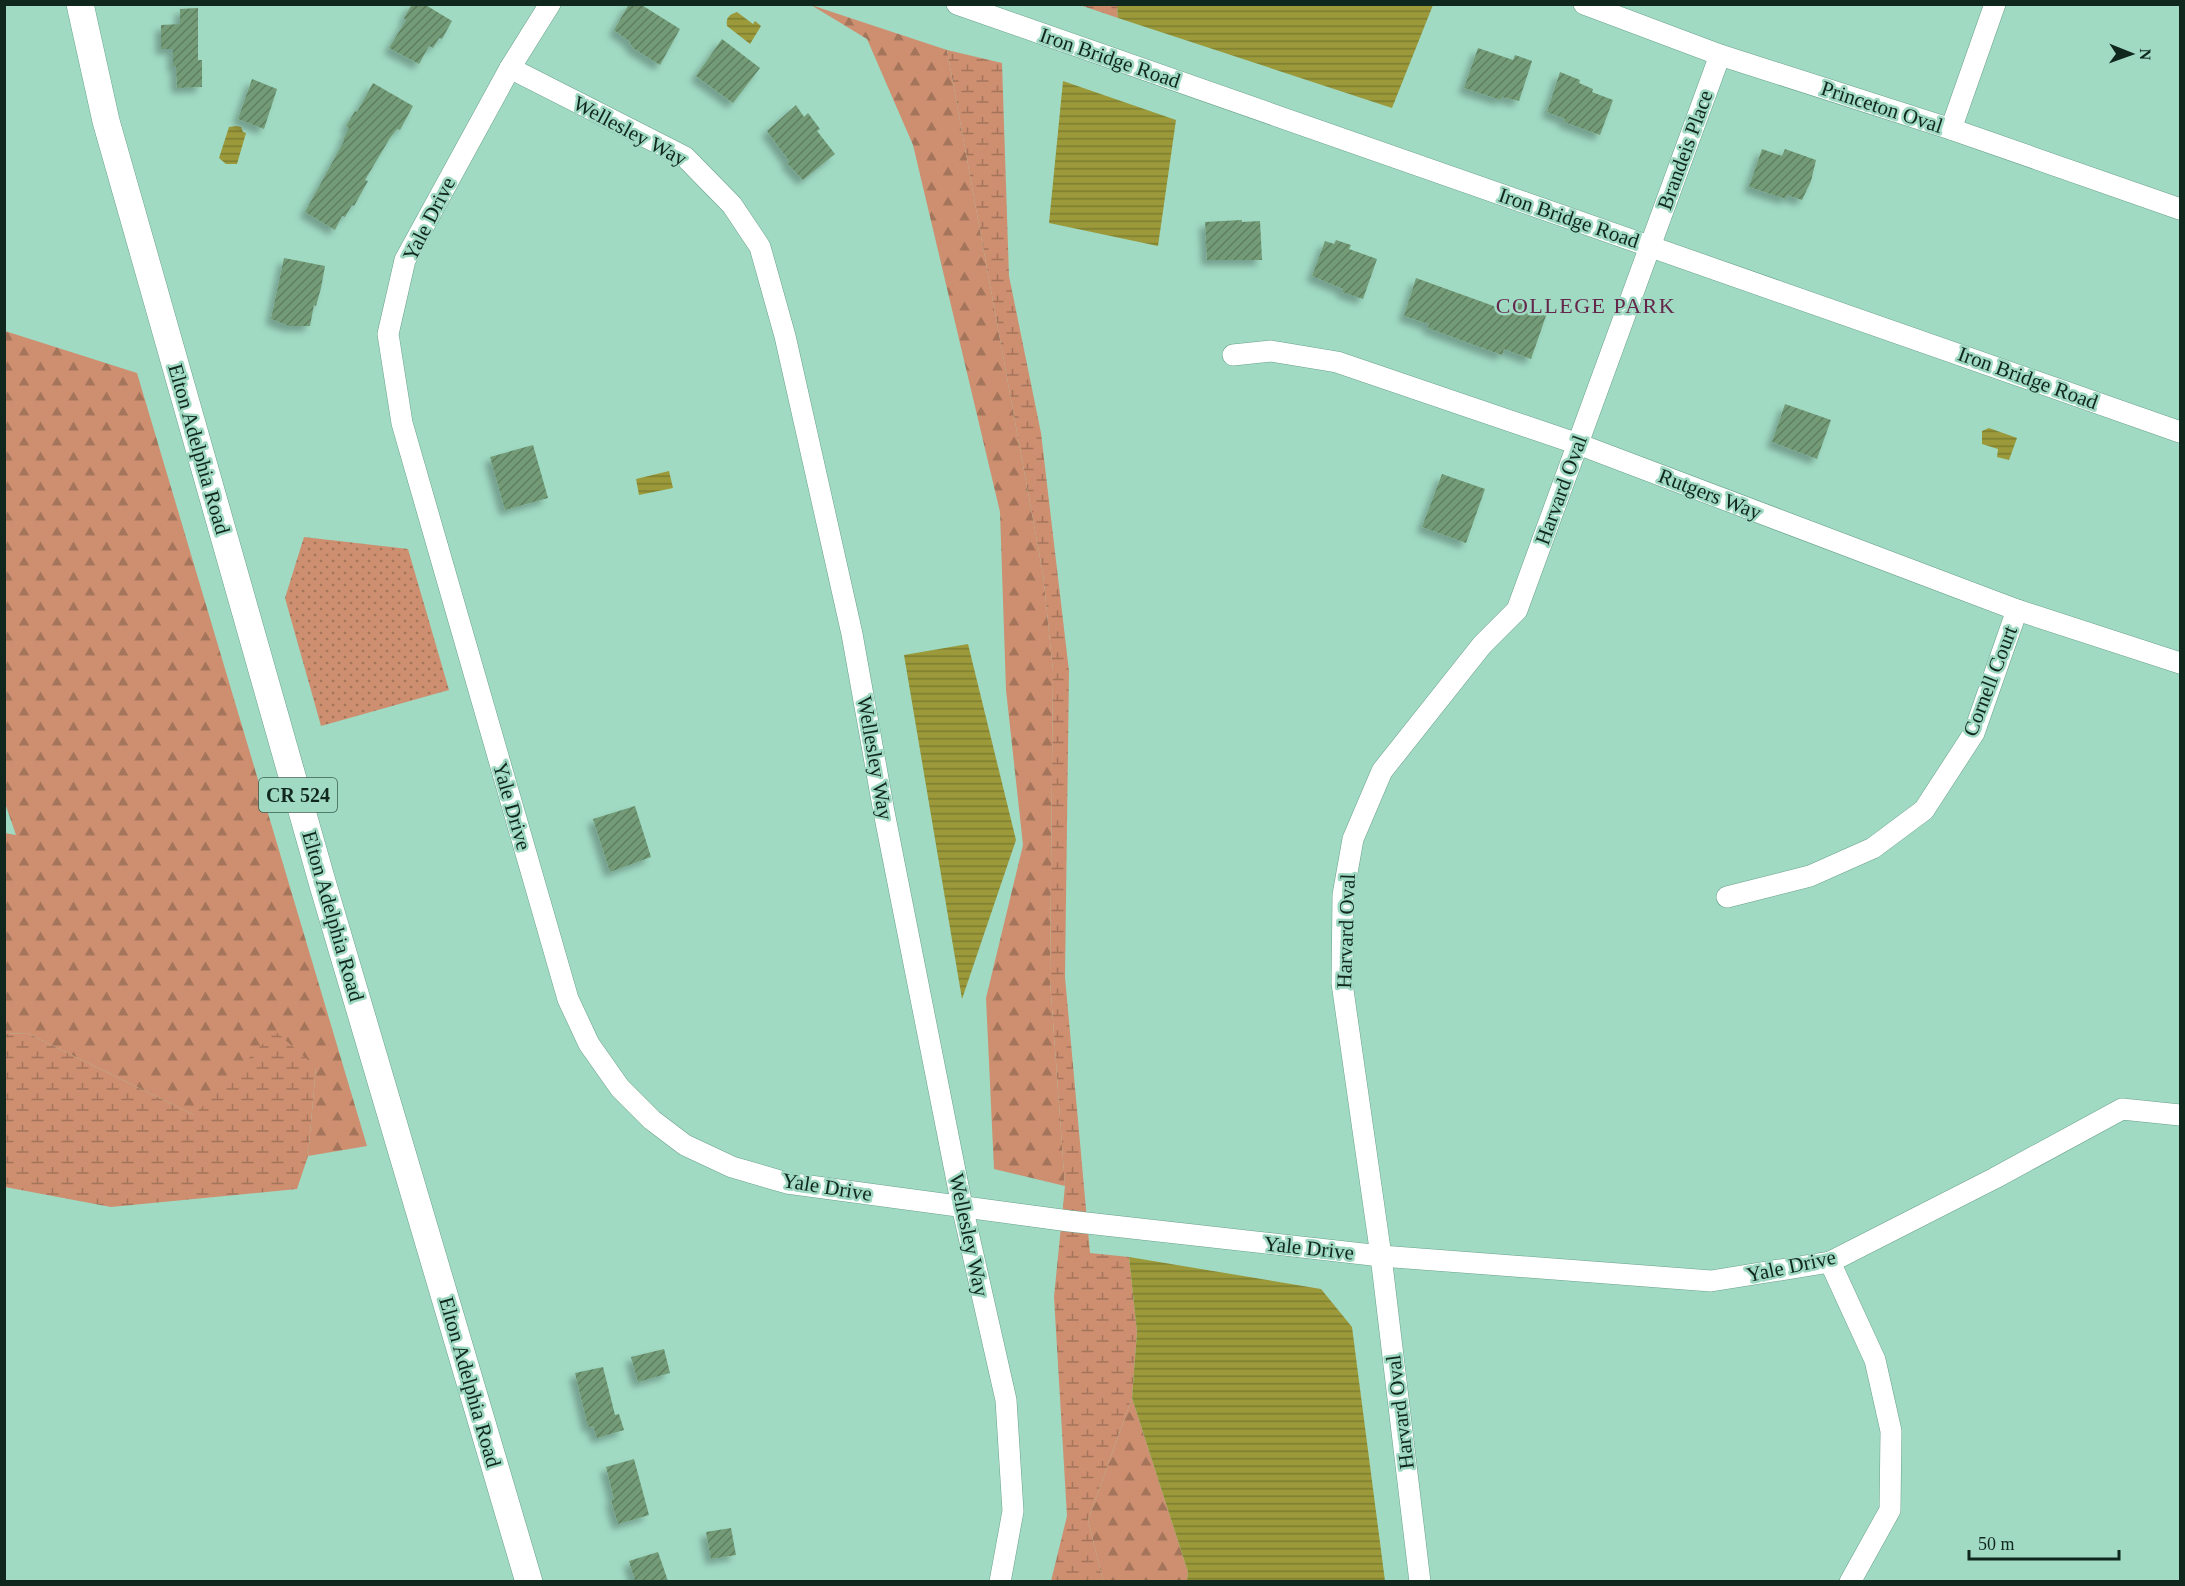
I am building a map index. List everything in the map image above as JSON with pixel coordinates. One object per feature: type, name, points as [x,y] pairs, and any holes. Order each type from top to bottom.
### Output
[{"type":"main road","name":"Elton Adelphia Road","points":[[80,4],[106,121],[164,327],[330,908],[529,1581]]},
{"type":"street","name":"Yale Drive","points":[[550,4],[510,68],[405,260],[388,334],[402,423],[568,999],[589,1044],[620,1088],[652,1120],[684,1145],[732,1167],[787,1184],[1069,1221],[1381,1256],[1711,1281],[1830,1262],[2122,1110],[2181,1115]]},
{"type":"street","name":"Iron Bridge Road","points":[[957,4],[2181,432]]},
{"type":"street","name":"Princeton Oval","points":[[1584,4],[1720,55],[1951,129],[2181,209]]},
{"type":"street","points":[[1951,129],[1995,4]]},
{"type":"street","name":"Brandeis Place","points":[[1650,246],[1720,55]]},
{"type":"street","name":"Wellesley Way","points":[[510,68],[686,157],[732,205],[760,247],[784,336],[852,634],[884,812],[962,1206],[1006,1400],[1013,1511],[1000,1581]]},
{"type":"street","name":"Harvard Oval","points":[[1420,1581],[1381,1256],[1341,983],[1343,895],[1353,839],[1383,771],[1482,645],[1518,610],[1650,246]]},
{"type":"street","name":"Rutgers Way","points":[[1233,355],[1271,351],[1337,362],[1578,444],[2017,610],[2181,663]]},
{"type":"street","name":"Cornell Court","points":[[1726,897],[1810,876],[1873,848],[1924,810],[1974,733],[2017,610]]},
{"type":"street","points":[[1830,1262],[1875,1360],[1891,1431],[1890,1510],[1850,1581]]},
{"type":"green space","points":[[811,5],[947,50],[1043,574],[1053,671],[1050,980],[1065,1186],[994,1169],[986,998],[1023,845],[1006,690],[1000,512],[913,145],[867,39]]},
{"type":"green space","points":[[1080,5],[1117,5],[1118,18]]},
{"type":"green space","points":[[947,50],[1002,63],[1009,276],[1041,433],[1069,671],[1065,977],[1090,1253],[1129,1257],[1137,1332],[1132,1398],[1088,1520],[1103,1581],[1051,1581],[1067,1516],[1054,1297],[1065,1186],[1050,980],[1053,671],[1043,574]]},
{"type":"green space","points":[[5,331],[137,373],[367,1146],[308,1156],[316,1067],[194,1115],[27,1033],[5,1034],[5,833],[16,835],[5,803]]},
{"type":"green space","points":[[304,537],[408,549],[449,690],[321,726],[285,598]]},
{"type":"green space","points":[[275,1031],[316,1067],[308,1156],[297,1189],[111,1207],[5,1187],[5,1034],[27,1033],[194,1115]]},
{"type":"green space","points":[[1132,1398],[1188,1572],[1187,1581],[1103,1581],[1088,1520]]},
{"type":"shaded area","points":[[1117,4],[1433,5],[1392,108],[1118,18]]},
{"type":"shaded area","points":[[737,12],[753,24],[755,21],[761,26],[750,44],[727,26],[728,17]]},
{"type":"shaded area","points":[[1063,81],[1176,120],[1158,246],[1049,223]]},
{"type":"shaded area","points":[[229,127],[241,127],[246,133],[237,164],[226,164],[219,158]]},
{"type":"shaded area","points":[[1989,428],[2017,438],[2009,460],[1997,457],[1998,449],[1982,444],[1982,431]]},
{"type":"shaded area","points":[[669,471],[673,488],[639,495],[636,479]]},
{"type":"shaded area","points":[[968,644],[1016,840],[962,999],[904,655]]},
{"type":"shaded area","points":[[1129,1257],[1321,1289],[1352,1327],[1385,1581],[1187,1581],[1188,1572],[1132,1398],[1137,1332]]},
{"type":"building","points":[[412,4],[424,4],[452,21],[442,39],[439,38],[433,48],[429,46],[419,64],[389,48],[406,20],[404,18]]},
{"type":"building","points":[[629,4],[640,4],[680,29],[660,65],[633,48],[629,41],[614,30]]},
{"type":"building","points":[[198,8],[198,60],[202,60],[202,87],[177,88],[173,49],[161,49],[161,25],[180,24],[180,9]]},
{"type":"building","points":[[722,39],[760,68],[733,103],[696,76]]},
{"type":"building","points":[[1478,48],[1513,60],[1515,55],[1532,61],[1519,101],[1502,97],[1501,100],[1464,88]]},
{"type":"building","points":[[1560,72],[1580,80],[1579,83],[1593,89],[1592,92],[1613,100],[1600,135],[1564,122],[1565,119],[1547,112]]},
{"type":"building","points":[[252,79],[277,89],[264,129],[238,119]]},
{"type":"building","points":[[373,83],[413,106],[400,130],[397,129],[390,138],[365,180],[368,181],[354,206],[352,205],[345,217],[342,216],[335,230],[305,212],[344,141],[349,128],[346,126],[355,111],[357,112]]},
{"type":"building","points":[[796,105],[804,117],[808,113],[820,129],[817,131],[835,154],[803,180],[787,163],[789,161],[767,131]]},
{"type":"building","points":[[1762,149],[1782,156],[1785,149],[1816,160],[1811,181],[1802,200],[1787,195],[1786,199],[1749,187]]},
{"type":"building","points":[[1242,220],[1242,222],[1260,221],[1262,260],[1207,260],[1205,222]]},
{"type":"building","points":[[1336,240],[1351,245],[1349,249],[1377,259],[1363,299],[1342,292],[1343,289],[1312,276],[1325,241],[1334,244]]},
{"type":"building","points":[[284,258],[325,266],[310,326],[289,326],[271,319]]},
{"type":"building","points":[[1416,278],[1513,313],[1517,302],[1547,313],[1531,359],[1504,349],[1502,355],[1428,328],[1429,324],[1404,316]]},
{"type":"building","points":[[1785,404],[1831,420],[1817,459],[1772,442]]},
{"type":"building","points":[[533,445],[548,498],[505,510],[490,457]]},
{"type":"building","points":[[1442,474],[1485,489],[1466,543],[1422,527]]},
{"type":"building","points":[[635,806],[651,857],[610,872],[593,819]]},
{"type":"building","points":[[664,1349],[670,1373],[638,1382],[631,1357]]},
{"type":"building","points":[[603,1367],[615,1415],[619,1414],[624,1430],[597,1438],[593,1426],[588,1427],[575,1373]]},
{"type":"building","points":[[634,1459],[649,1515],[618,1524],[611,1500],[614,1499],[606,1467]]},
{"type":"building","points":[[731,1528],[736,1555],[711,1559],[706,1532]]},
{"type":"building","points":[[658,1552],[668,1581],[635,1581],[629,1561]]},
{"type":"district","name":"COLLEGE PARK","points":[[1586,305]]}]
